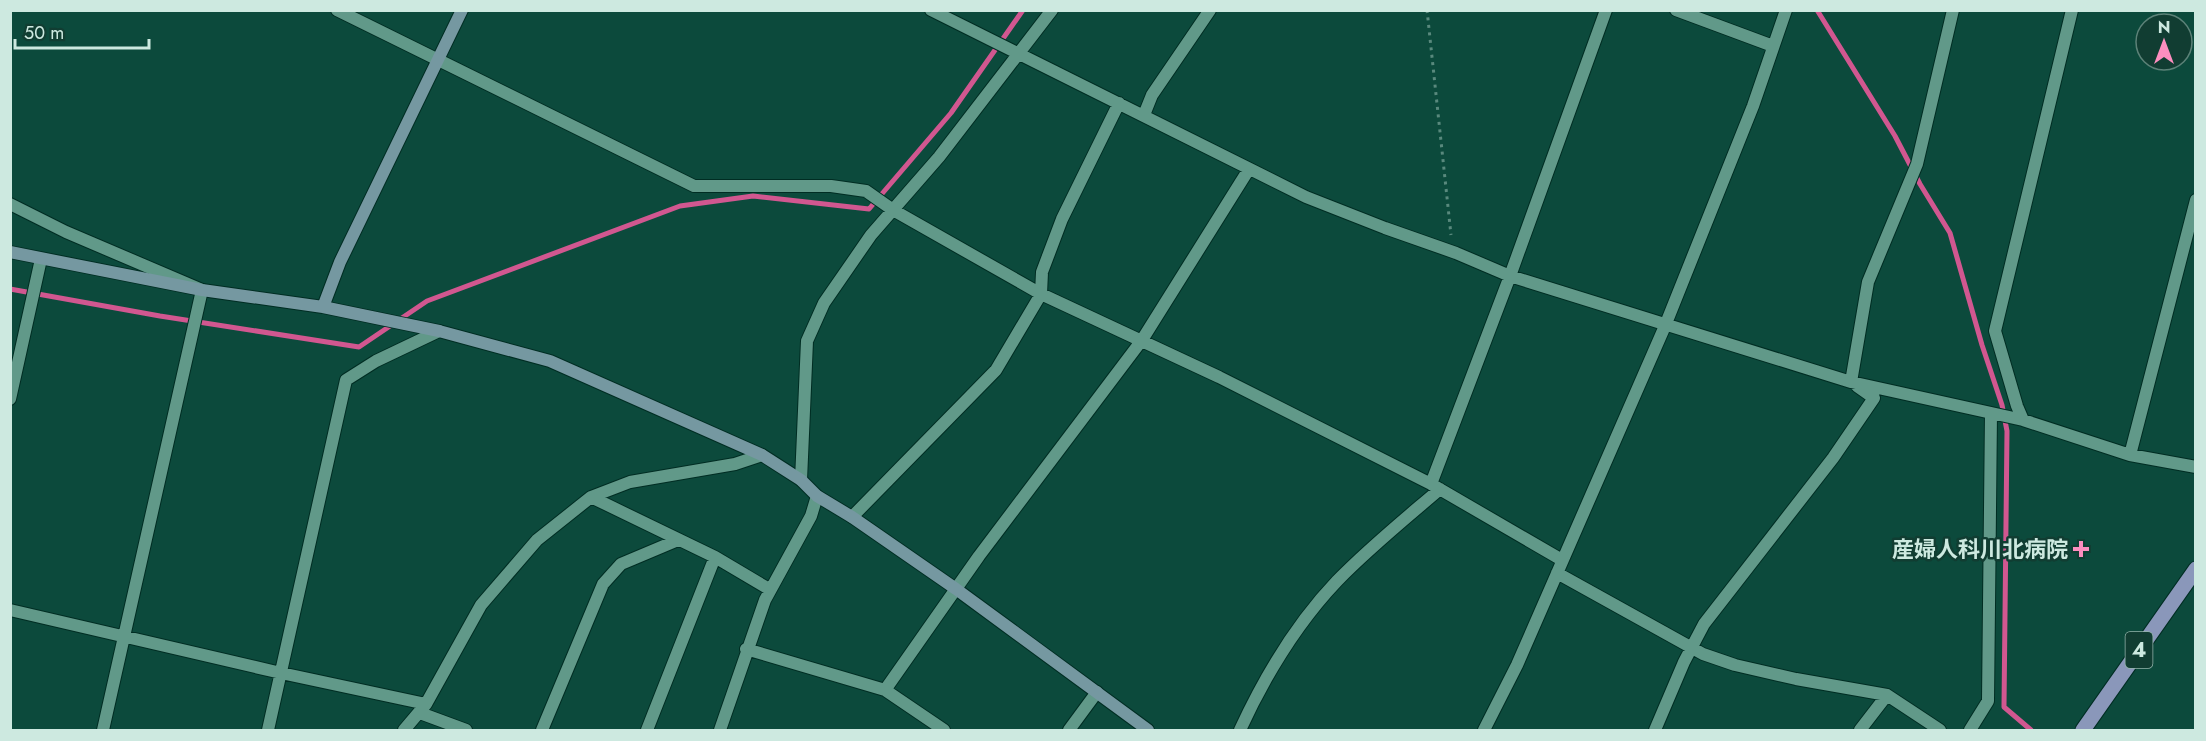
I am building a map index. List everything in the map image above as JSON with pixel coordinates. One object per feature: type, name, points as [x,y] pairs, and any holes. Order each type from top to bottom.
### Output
[{"type":"main road","name":"4","points":[[2083,730],[2196,569]]},
{"type":"street","points":[[337,10],[694,186],[831,186],[866,191],[1041,294],[1142,340],[1436,487],[1562,560]]},
{"type":"street","points":[[322,307],[340,262],[462,10]]},
{"type":"street","points":[[931,10],[1316,201],[1510,276],[1851,382],[2018,419],[2130,454],[2196,467]]},
{"type":"street","points":[[801,480],[807,341],[824,303],[890,207],[939,157],[1013,51],[1052,10]]},
{"type":"street","points":[[1144,115],[1152,95],[1210,10]]},
{"type":"street","points":[[1240,730],[1254,700],[1298,630],[1336,581],[1436,487],[1606,10]]},
{"type":"street","points":[[1676,10],[1773,46]]},
{"type":"street","points":[[1484,730],[1517,665],[1665,326],[1752,106],[1786,10]]},
{"type":"street","points":[[1851,382],[1868,282],[1917,164],[1953,10]]},
{"type":"street","points":[[2018,419],[2017,406],[1995,332],[2072,10]]},
{"type":"street","points":[[852,517],[996,370],[1041,294],[1042,272],[1062,219],[1119,104]]},
{"type":"street","points":[[885,690],[956,589],[1142,340],[1249,169]]},
{"type":"street","points":[[2130,454],[2196,200]]},
{"type":"street","points":[[10,204],[66,232],[202,290]]},
{"type":"street","points":[[10,252],[202,290],[322,307],[378,318],[439,331],[550,361],[762,455],[801,480],[817,496],[852,517],[956,589],[1148,730]]},
{"type":"street","points":[[10,399],[41,259]]},
{"type":"street","points":[[103,730],[202,290]]},
{"type":"street","points":[[268,730],[346,380],[376,361],[439,331]]},
{"type":"street","points":[[1655,730],[1704,624],[1833,458],[1874,398],[1851,382]]},
{"type":"street","points":[[1970,730],[1988,701],[1993,414]]},
{"type":"street","points":[[404,730],[423,708],[481,605],[537,540],[591,497],[630,482],[735,464],[762,455]]},
{"type":"street","points":[[720,730],[746,649],[769,589],[811,516],[817,496]]},
{"type":"street","points":[[591,497],[715,557],[769,589]]},
{"type":"street","points":[[542,730],[603,584],[621,564],[678,540]]},
{"type":"street","points":[[647,730],[715,557]]},
{"type":"street","points":[[1557,573],[1704,654],[1735,665],[1796,679],[1887,695],[1940,730]]},
{"type":"street","points":[[10,610],[423,708],[466,730]]},
{"type":"street","points":[[746,649],[885,690],[944,730]]},
{"type":"street","points":[[1069,730],[1097,692]]},
{"type":"street","points":[[1860,730],[1887,695]]},
{"type":"path","points":[[1427,10],[1453,253]]},
{"type":"waterway","points":[[10,289],[160,316],[359,347],[427,301],[680,206],[753,196],[869,209],[951,113],[1023,10]]},
{"type":"waterway","points":[[1817,10],[1895,136],[1920,184],[1950,233],[2002,405],[2007,431],[2004,707],[2031,730]]},
{"type":"place","name":"産婦人科川北病院","points":[[2081,549]]}]
